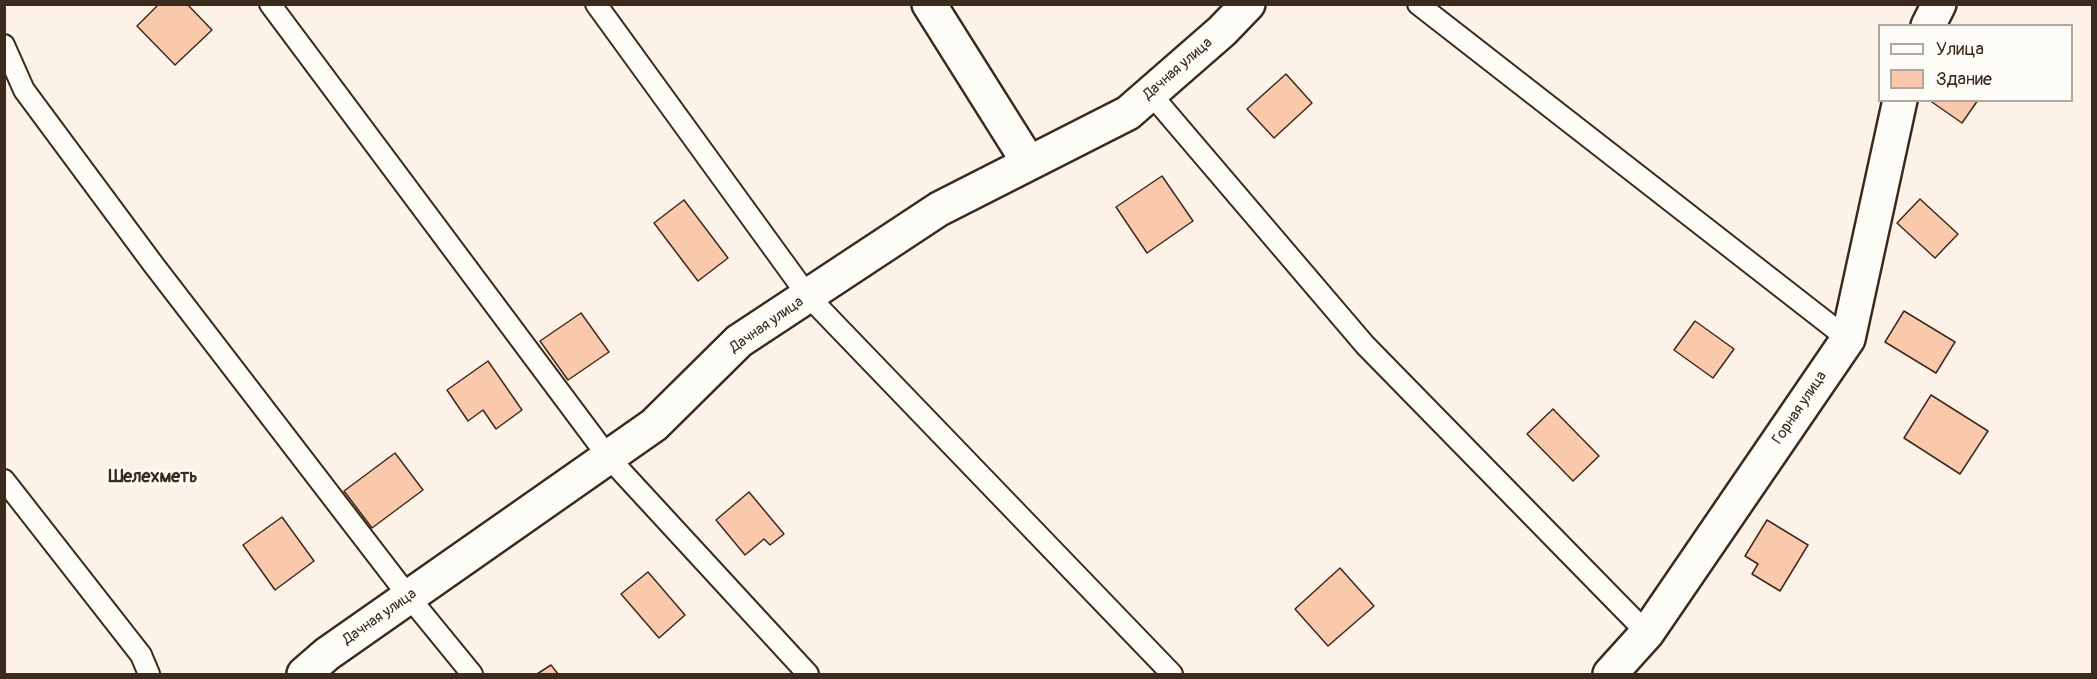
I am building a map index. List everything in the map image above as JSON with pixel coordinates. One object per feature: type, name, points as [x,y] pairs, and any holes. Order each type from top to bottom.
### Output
[{"type":"street","points":[[929,4],[1029,163]]},
{"type":"street","name":"Дачная улица","points":[[304,675],[327,654],[654,425],[739,341],[939,208],[1128,113],[1222,31],[1248,4]]},
{"type":"street","points":[[1929,24],[1939,4]]},
{"type":"street","name":"Горная улица","points":[[1610,675],[1647,633],[1848,339],[1900,102]]},
{"type":"lane","points":[[270,4],[609,458],[808,675]]},
{"type":"lane","points":[[596,4],[808,296],[1172,675]]},
{"type":"lane","points":[[1418,4],[1848,339]]},
{"type":"lane","points":[[4,45],[24,90],[153,264],[409,597],[472,675]]},
{"type":"lane","points":[[1150,93],[1365,345],[1647,633]]},
{"type":"lane","points":[[4,480],[141,655],[149,675]]},
{"type":"building","points":[[159,4],[187,4],[212,30],[175,65],[137,26]]},
{"type":"building","points":[[1286,74],[1312,103],[1274,138],[1247,109]]},
{"type":"building","points":[[1932,102],[1977,102],[1962,123]]},
{"type":"building","points":[[1162,176],[1193,221],[1147,253],[1116,207]]},
{"type":"building","points":[[1920,199],[1958,234],[1935,258],[1897,223]]},
{"type":"building","points":[[684,200],[728,258],[698,281],[654,223]]},
{"type":"building","points":[[1904,311],[1955,342],[1936,373],[1885,342]]},
{"type":"building","points":[[581,313],[609,352],[568,380],[540,341]]},
{"type":"building","points":[[1695,321],[1734,349],[1713,378],[1674,350]]},
{"type":"building","points":[[488,361],[522,410],[496,429],[483,410],[468,421],[447,390]]},
{"type":"building","points":[[1931,395],[1988,431],[1960,474],[1904,438]]},
{"type":"building","points":[[1553,409],[1599,456],[1573,481],[1527,434]]},
{"type":"building","points":[[395,453],[423,490],[372,528],[344,491]]},
{"type":"building","points":[[749,492],[784,534],[770,545],[764,539],[745,555],[716,520]]},
{"type":"building","points":[[282,517],[314,561],[275,590],[243,545]]},
{"type":"building","points":[[1767,520],[1808,545],[1780,591],[1752,574],[1758,564],[1745,556]]},
{"type":"building","points":[[1340,568],[1374,606],[1328,646],[1295,609]]},
{"type":"building","points":[[648,572],[685,615],[659,638],[621,594]]},
{"type":"building","points":[[551,665],[558,674],[537,674]]},
{"type":"district","name":"Шелехметь","points":[[153,477]]}]
